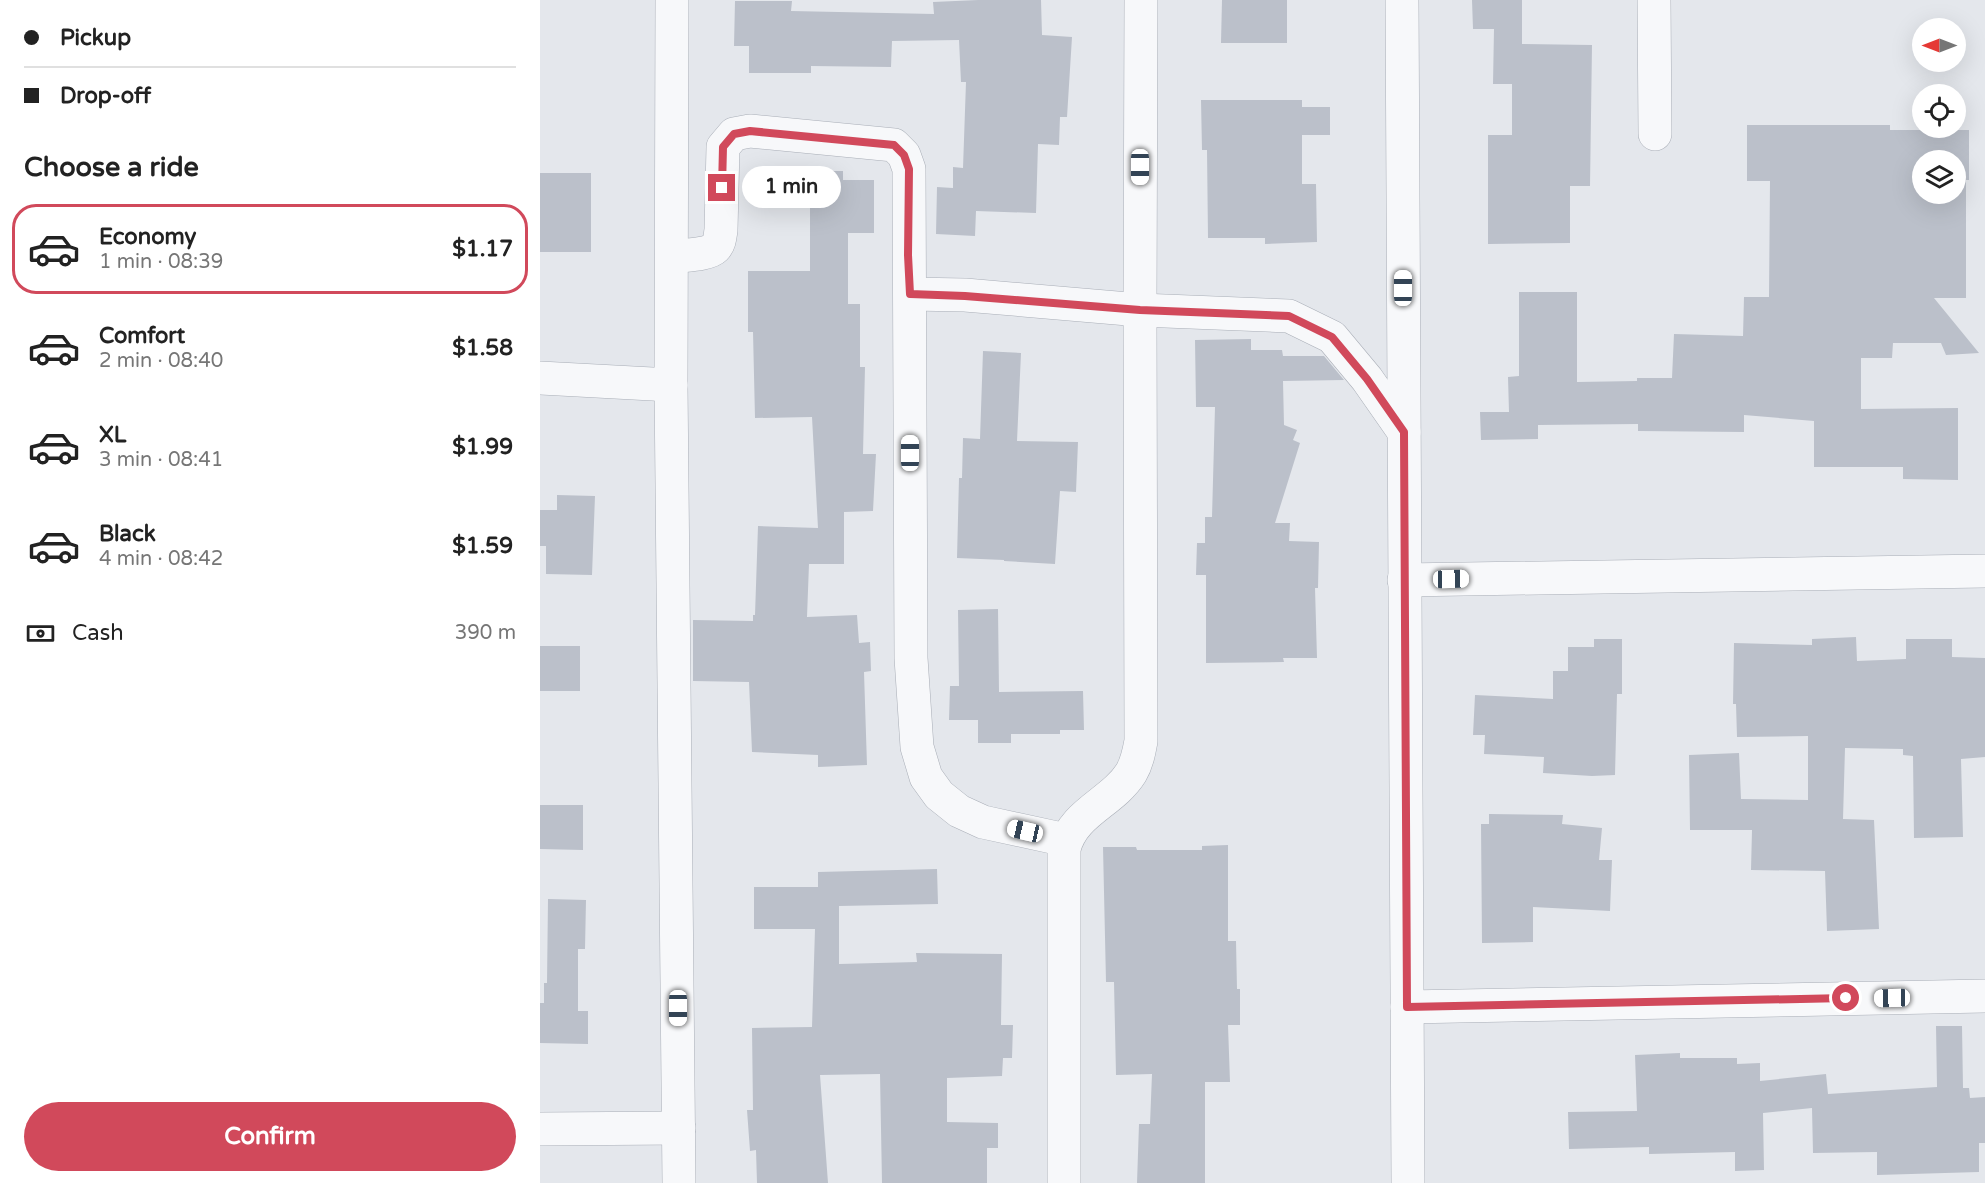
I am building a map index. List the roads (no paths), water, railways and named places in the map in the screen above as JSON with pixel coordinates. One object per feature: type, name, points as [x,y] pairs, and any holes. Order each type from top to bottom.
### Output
[{"type":"street","points":[[672,0],[671,385],[679,1183]]},
{"type":"street","points":[[1064,1183],[1063,858],[1066,840],[1075,824],[1113,793],[1131,773],[1138,759],[1141,741],[1141,0]]},
{"type":"street","points":[[1402,0],[1408,1183]]},
{"type":"street","points":[[1654,0],[1655,134]]},
{"type":"street","points":[[672,257],[706,252],[714,249],[718,243],[721,230],[723,147],[734,134],[750,131],[894,145],[904,155],[909,169],[911,658],[917,747],[926,777],[939,795],[959,811],[983,822],[1066,840]]},
{"type":"street","points":[[910,294],[965,296],[1140,310],[1289,316],[1332,337],[1367,379],[1404,432]]},
{"type":"street","points":[[540,378],[671,385]]},
{"type":"street","points":[[1404,580],[1985,571]]},
{"type":"street","points":[[1407,1007],[1985,996]]},
{"type":"street","points":[[540,1129],[679,1128]]}]
